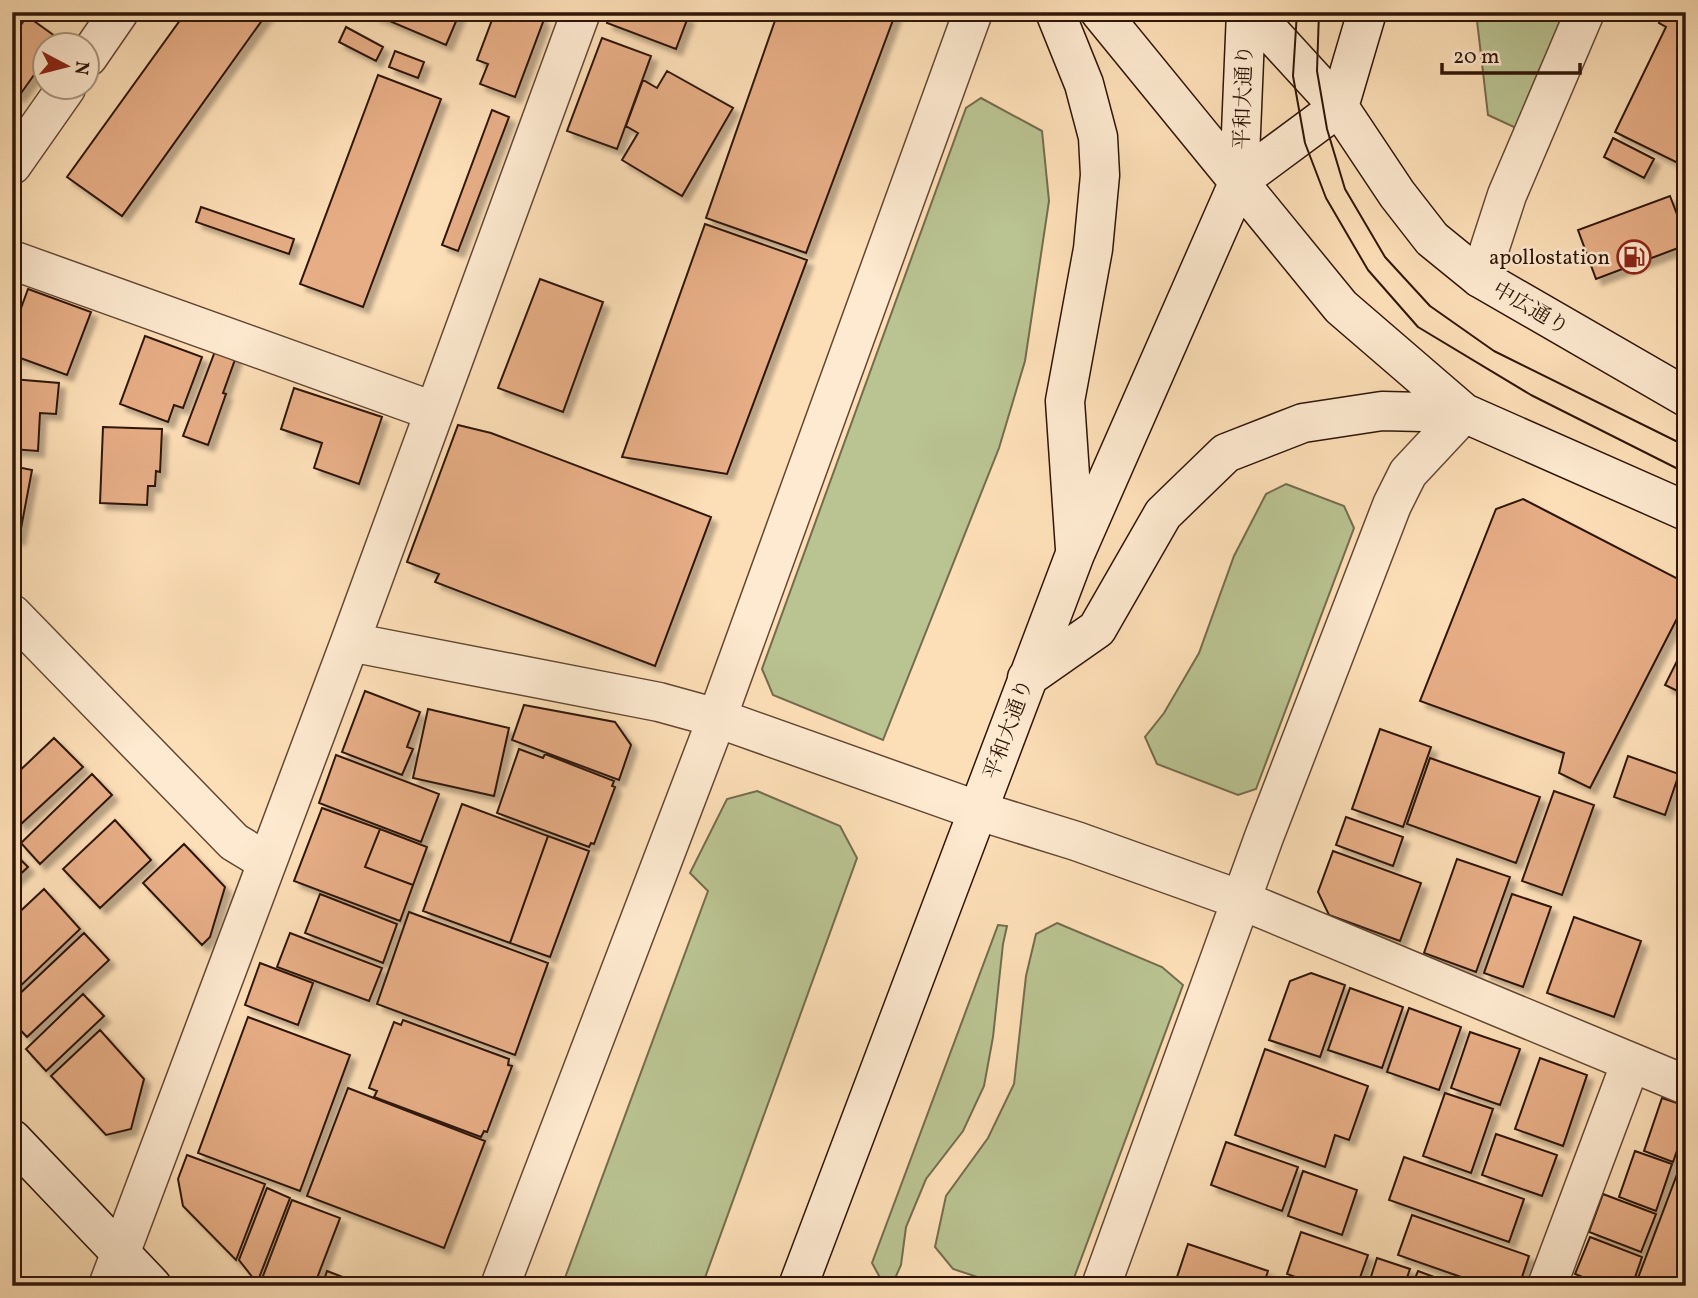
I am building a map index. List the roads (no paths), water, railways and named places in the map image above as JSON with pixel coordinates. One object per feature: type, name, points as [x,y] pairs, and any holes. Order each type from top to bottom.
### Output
[{"type":"street","points":[[102,37],[119,12]]},
{"type":"street","points":[[115,1269],[350,642],[581,12]]},
{"type":"street","points":[[500,1286],[717,718],[973,12]]},
{"type":"street","points":[[1055,12],[1084,84],[1098,137],[1100,175],[1093,249],[1065,401],[1075,554]]},
{"type":"street","points":[[1100,12],[1341,307],[1464,413],[1686,511]]},
{"type":"street","name":"平和大通り","points":[[798,1286],[1075,554],[1239,181],[1246,12]]},
{"type":"street","name":"中広通り","points":[[1252,12],[1339,107],[1397,194],[1433,239],[1480,278],[1686,397]]},
{"type":"street","points":[[1339,107],[1367,12]]},
{"type":"street","points":[[1480,278],[1507,195],[1585,12]]},
{"type":"street","points":[[12,165],[56,102]]},
{"type":"street","name":"平和大通り","points":[[1239,181],[1339,107]]},
{"type":"street","points":[[12,260],[433,411]]},
{"type":"street","points":[[1027,678],[1097,629],[1163,514],[1226,453],[1303,423],[1382,411],[1464,413]]},
{"type":"street","points":[[1101,1286],[1241,900],[1392,505],[1408,473],[1464,413]]},
{"type":"street","points":[[12,614],[234,842],[267,862]]},
{"type":"street","points":[[350,642],[659,702],[717,718],[1241,900],[1686,1085]]},
{"type":"street","points":[[1547,1286],[1631,1062]]},
{"type":"street","points":[[12,1139],[115,1269],[152,1286]]},
{"type":"tram line","points":[[1297,12],[1293,76],[1305,143],[1326,198],[1368,270],[1418,327],[1531,395],[1686,473]]},
{"type":"tram line","points":[[1319,12],[1317,71],[1327,129],[1345,189],[1385,257],[1430,306],[1494,351],[1686,446]]},
{"type":"place","name":"apollostation","points":[[1634,257]]}]
